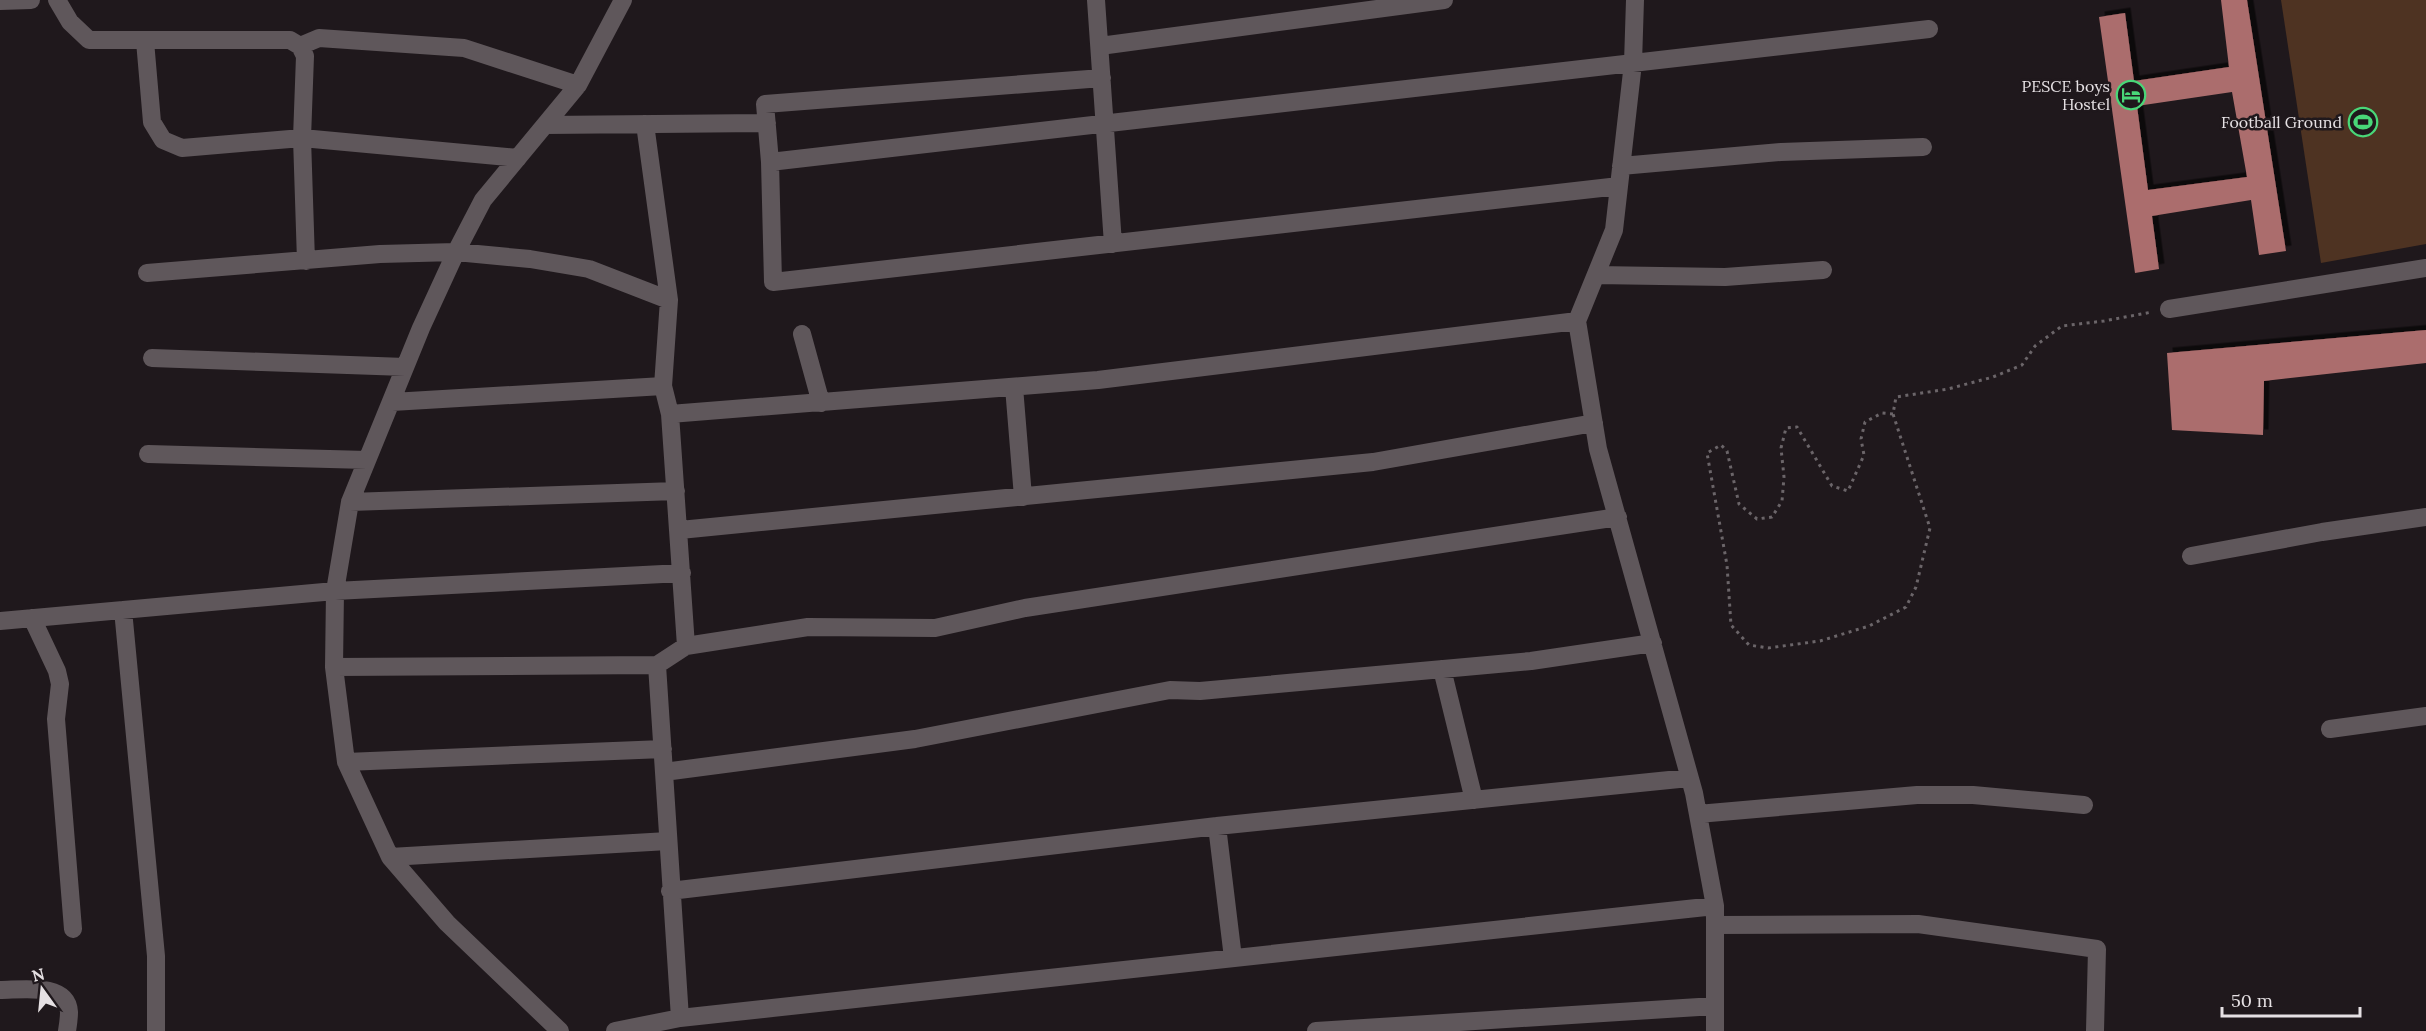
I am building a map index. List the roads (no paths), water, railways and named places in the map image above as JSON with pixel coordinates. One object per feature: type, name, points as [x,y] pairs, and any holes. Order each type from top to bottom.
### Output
[{"type":"street","points":[[0,1],[31,0]]},
{"type":"street","points":[[57,0],[70,22],[88,40],[290,40],[300,46],[305,56],[302,138],[306,261]]},
{"type":"street","points":[[560,1031],[447,922],[390,857],[346,762],[334,667],[335,591],[350,502],[405,367],[456,252],[483,200],[578,85],[623,0]]},
{"type":"street","points":[[1096,0],[1113,244]]},
{"type":"street","points":[[1100,46],[1444,0]]},
{"type":"street","points":[[1635,0],[1633,63],[1614,230],[1577,321],[1598,449],[1698,814],[1715,906],[1715,1031]]},
{"type":"street","points":[[770,162],[1929,29]]},
{"type":"street","points":[[300,46],[320,38],[464,48],[578,85]]},
{"type":"street","points":[[145,41],[152,122],[162,140],[182,148],[302,138],[518,158]]},
{"type":"street","points":[[1102,78],[765,104],[770,162],[773,282],[1619,186]]},
{"type":"street","points":[[545,125],[766,123]]},
{"type":"street","points":[[645,124],[669,300],[663,386],[670,414],[680,531],[686,646]]},
{"type":"street","points":[[1621,166],[1781,152],[1923,147]]},
{"type":"street","points":[[147,273],[380,254],[456,252],[530,259],[589,269],[669,300]]},
{"type":"street","points":[[2169,309],[2426,268]]},
{"type":"street","points":[[1596,275],[1725,277],[1823,270]]},
{"type":"street","points":[[670,414],[1098,380],[1577,321]]},
{"type":"street","points":[[802,334],[821,402]]},
{"type":"street","points":[[153,358],[405,367]]},
{"type":"street","points":[[392,402],[663,386]]},
{"type":"street","points":[[1014,387],[1023,497]]},
{"type":"street","points":[[680,531],[1373,462],[1594,423]]},
{"type":"street","points":[[148,454],[368,460]]},
{"type":"street","points":[[350,502],[676,491]]},
{"type":"street","points":[[334,667],[657,665],[686,646],[808,627],[935,628],[1025,608],[1618,517]]},
{"type":"street","points":[[2192,556],[2322,532],[2426,517]]},
{"type":"street","points":[[0,621],[335,591],[682,573]]},
{"type":"street","points":[[123,610],[156,956],[156,1031]]},
{"type":"street","points":[[32,618],[57,671],[60,684],[56,719],[73,929]]},
{"type":"street","points":[[664,772],[915,739],[1170,690],[1200,691],[1531,661],[1653,643]]},
{"type":"street","points":[[657,665],[680,1018]]},
{"type":"street","points":[[1442,669],[1474,800]]},
{"type":"street","points":[[2330,729],[2426,716]]},
{"type":"street","points":[[346,762],[663,748]]},
{"type":"street","points":[[670,891],[1217,826],[1689,778]]},
{"type":"street","points":[[1698,814],[1917,795],[1973,795],[2084,805]]},
{"type":"street","points":[[1217,826],[1233,958]]},
{"type":"street","points":[[390,857],[668,841]]},
{"type":"street","points":[[615,1031],[680,1018],[1715,906]]},
{"type":"street","points":[[1715,925],[1918,924],[2097,949],[2095,1031]]},
{"type":"street","points":[[0,990],[54,991],[63,997],[69,1010],[67,1031]]},
{"type":"street","points":[[1316,1031],[1715,1006]]},
{"type":"place","name":"PESCE boys Hostel","points":[[2131,95]]},
{"type":"place","name":"Football Ground","points":[[2363,122]]}]
